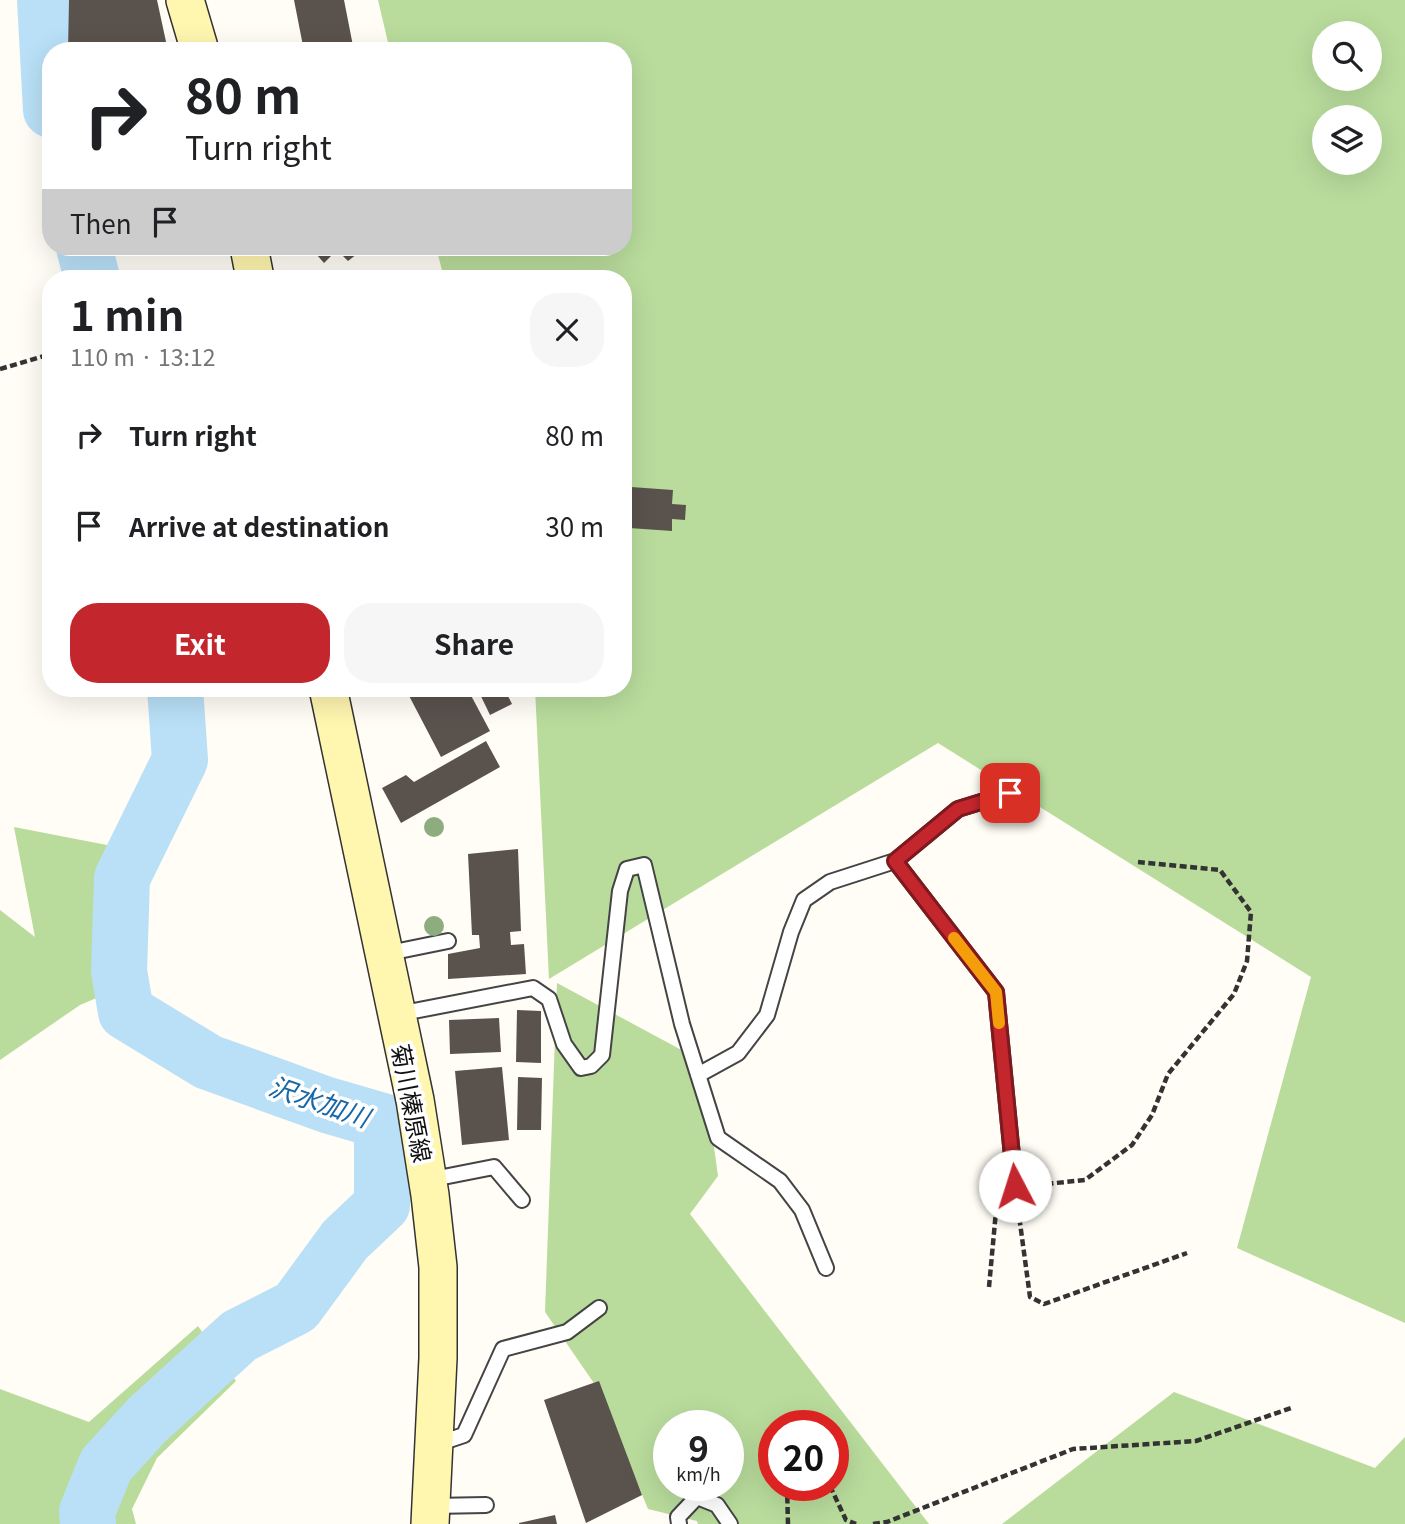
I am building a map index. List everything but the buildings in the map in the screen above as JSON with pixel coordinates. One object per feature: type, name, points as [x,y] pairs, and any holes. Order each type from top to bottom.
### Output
[{"type":"main road","points":[[185,0],[197,42]]},
{"type":"main road","name":"菊川榛原線","points":[[330,697],[415,1100],[428,1180],[438,1267],[438,1358],[430,1515]]},
{"type":"lane","points":[[698,1076],[738,1053],[766,1015],[791,932],[804,900],[830,882],[895,861],[958,809],[1010,793]]},
{"type":"lane","points":[[895,861],[996,992],[1015,1186]]},
{"type":"lane","points":[[396,1014],[533,988],[549,999],[564,1044],[581,1068],[591,1066],[602,1055],[620,891],[627,869],[644,865],[682,1024],[718,1138],[780,1181],[802,1210],[826,1268]]},
{"type":"lane","points":[[384,954],[448,941]]},
{"type":"lane","points":[[428,1180],[494,1167],[522,1200]]},
{"type":"lane","points":[[434,1446],[464,1435],[503,1349],[567,1332],[599,1308]]},
{"type":"lane","points":[[680,1524],[678,1517],[697,1497],[717,1505],[730,1524]]},
{"type":"lane","points":[[430,1515],[486,1504]]},
{"type":"path","points":[[0,369],[42,357]]},
{"type":"path","points":[[989,1287],[998,1191],[1015,1186],[1086,1180],[1132,1145],[1152,1115],[1168,1074],[1234,994],[1247,961],[1251,912],[1220,870],[1139,862]]},
{"type":"path","points":[[1015,1186],[1030,1297],[1044,1304],[1187,1253]]},
{"type":"path","points":[[873,1524],[887,1522],[1073,1449],[1196,1441],[1291,1409]]},
{"type":"path","points":[[787,1501],[788,1524]]},
{"type":"path","points":[[837,1501],[846,1520],[856,1524]]},
{"type":"green space","points":[[378,0],[1405,0],[1405,1323],[1237,1248],[1311,977],[938,743],[549,979],[535,697],[632,697],[632,270],[442,270],[438,256],[632,256],[632,42],[388,42]]},
{"type":"green space","points":[[14,827],[148,853],[139,980],[80,1005],[0,1060],[0,910],[35,937]]},
{"type":"green space","points":[[557,983],[702,1061],[718,1176],[690,1214],[841,1410],[758,1410],[758,1501],[849,1501],[849,1420],[929,1524],[698,1524],[697,1521],[648,1509],[600,1392],[545,1312]]},
{"type":"green space","points":[[198,1326],[236,1381],[157,1458],[132,1509],[136,1524],[0,1524],[0,1389],[89,1422]]},
{"type":"green space","points":[[1174,1392],[1375,1468],[1405,1437],[1405,1524],[1002,1524]]},
{"type":"waterway","name":"沢水加川","points":[[45,0],[47,42]]},
{"type":"waterway","name":"沢水加川","points":[[86,256],[90,270]]},
{"type":"waterway","name":"沢水加川","points":[[88,1524],[87,1512],[106,1465],[147,1420],[239,1336],[296,1307],[345,1240],[382,1205],[382,1121],[327,1105],[208,1062],[126,1012],[119,971],[122,878],[180,760],[176,697]]},
{"type":"slow traffic","points":[[954,938],[996,992],[999,1023]]},
{"type":"route","points":[[1010,793],[958,809],[895,861],[996,992],[1015,1186]]}]
